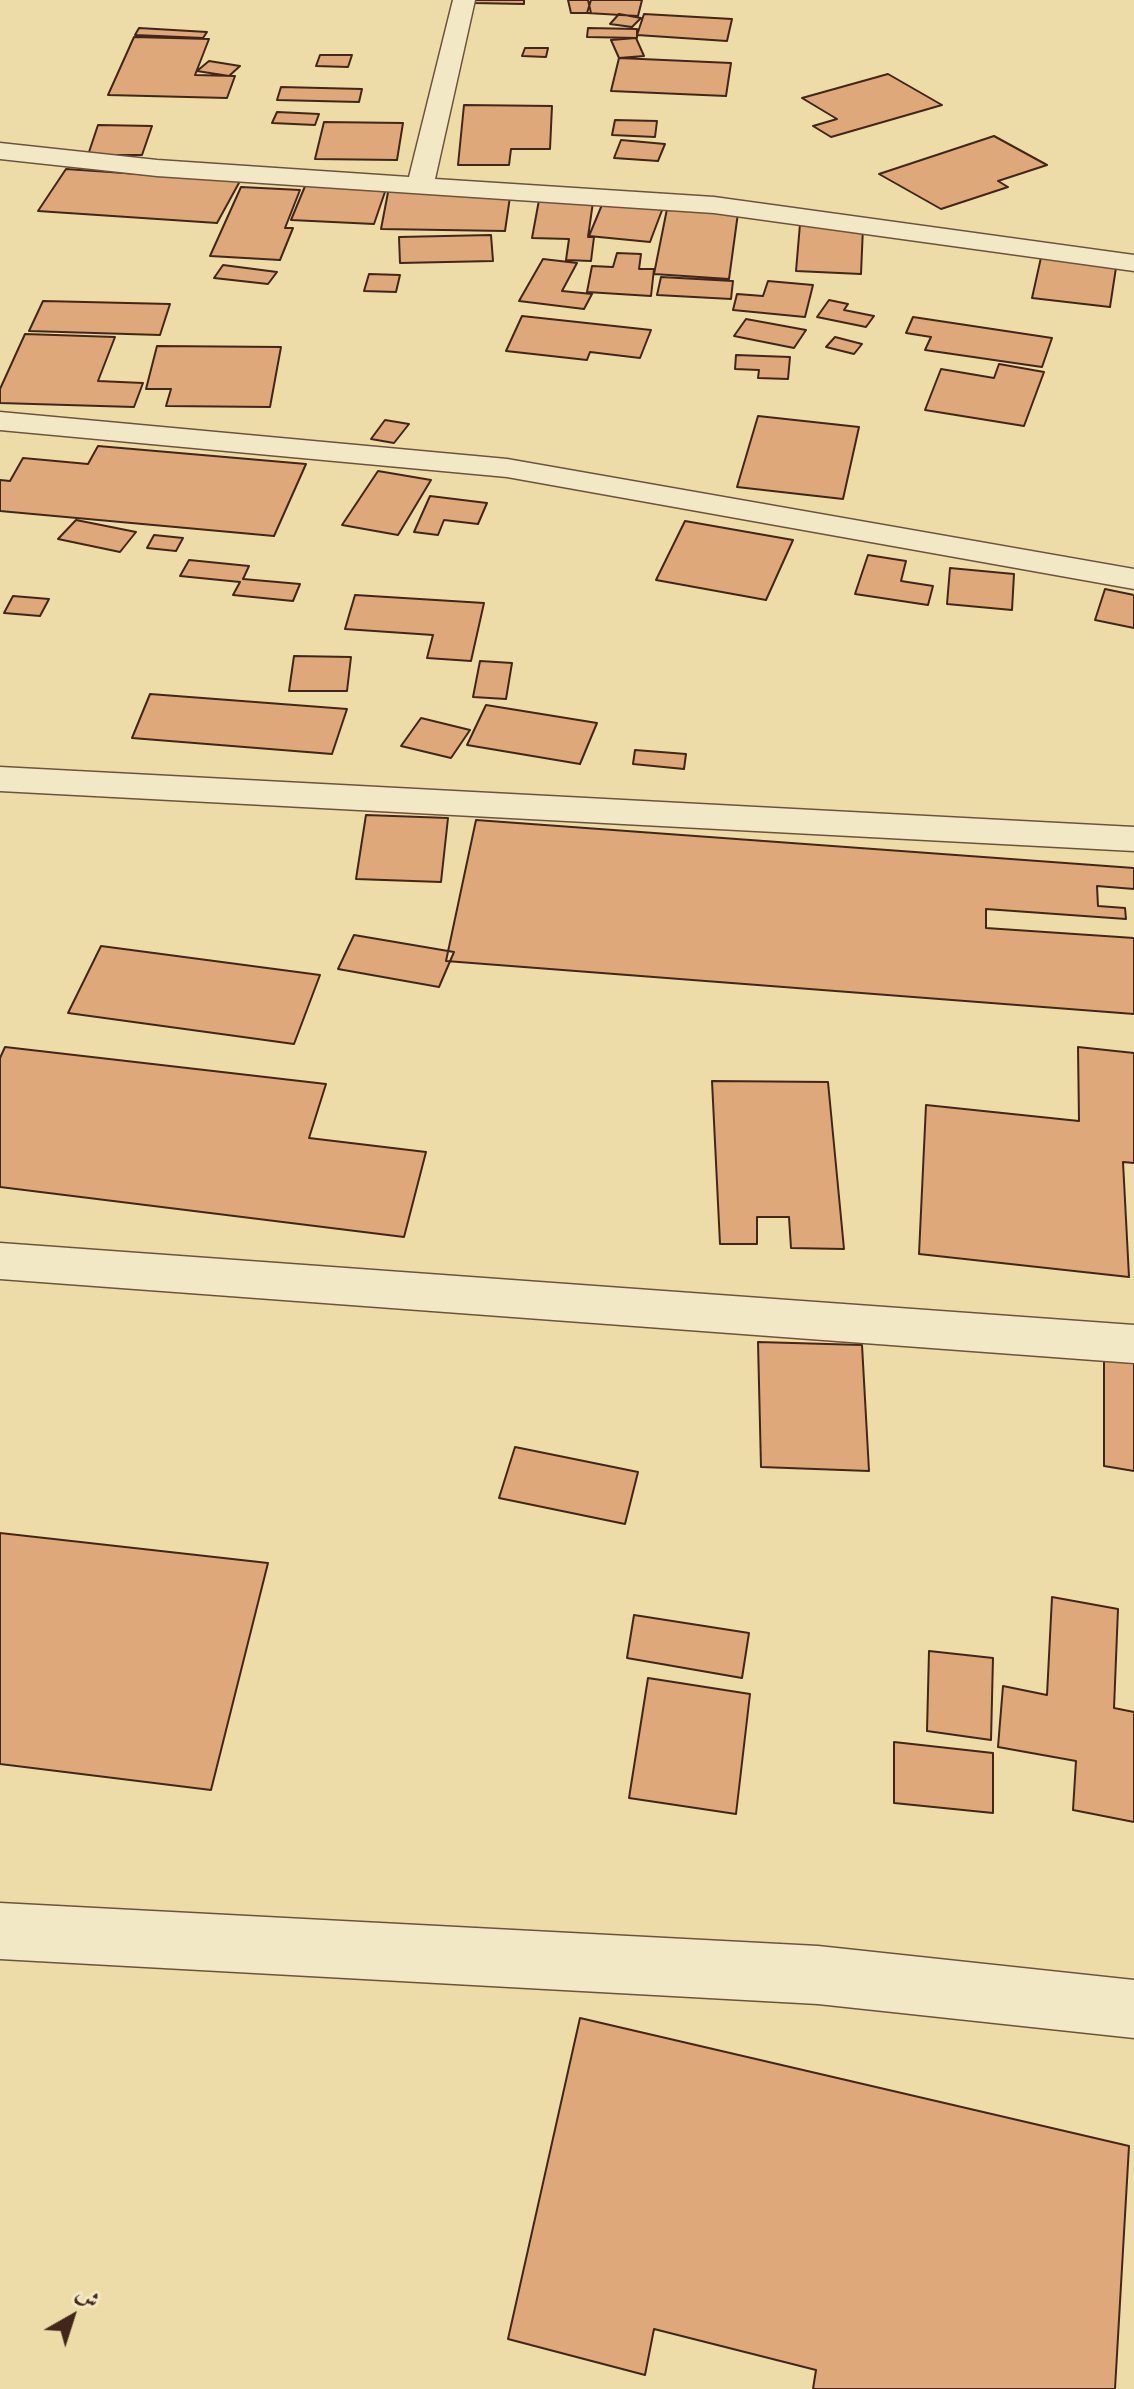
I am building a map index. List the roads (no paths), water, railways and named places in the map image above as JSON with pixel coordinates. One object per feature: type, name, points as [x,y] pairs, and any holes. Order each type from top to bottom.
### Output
[{"type":"street","points":[[420,185],[464,0]]},
{"type":"street","points":[[0,151],[157,168],[714,205],[1134,263]]},
{"type":"street","points":[[0,421],[507,468],[1134,579]]},
{"type":"street","points":[[0,779],[1134,839]]},
{"type":"street","points":[[0,1261],[1134,1344]]},
{"type":"street","points":[[0,1931],[818,1975],[1134,2009]]}]
